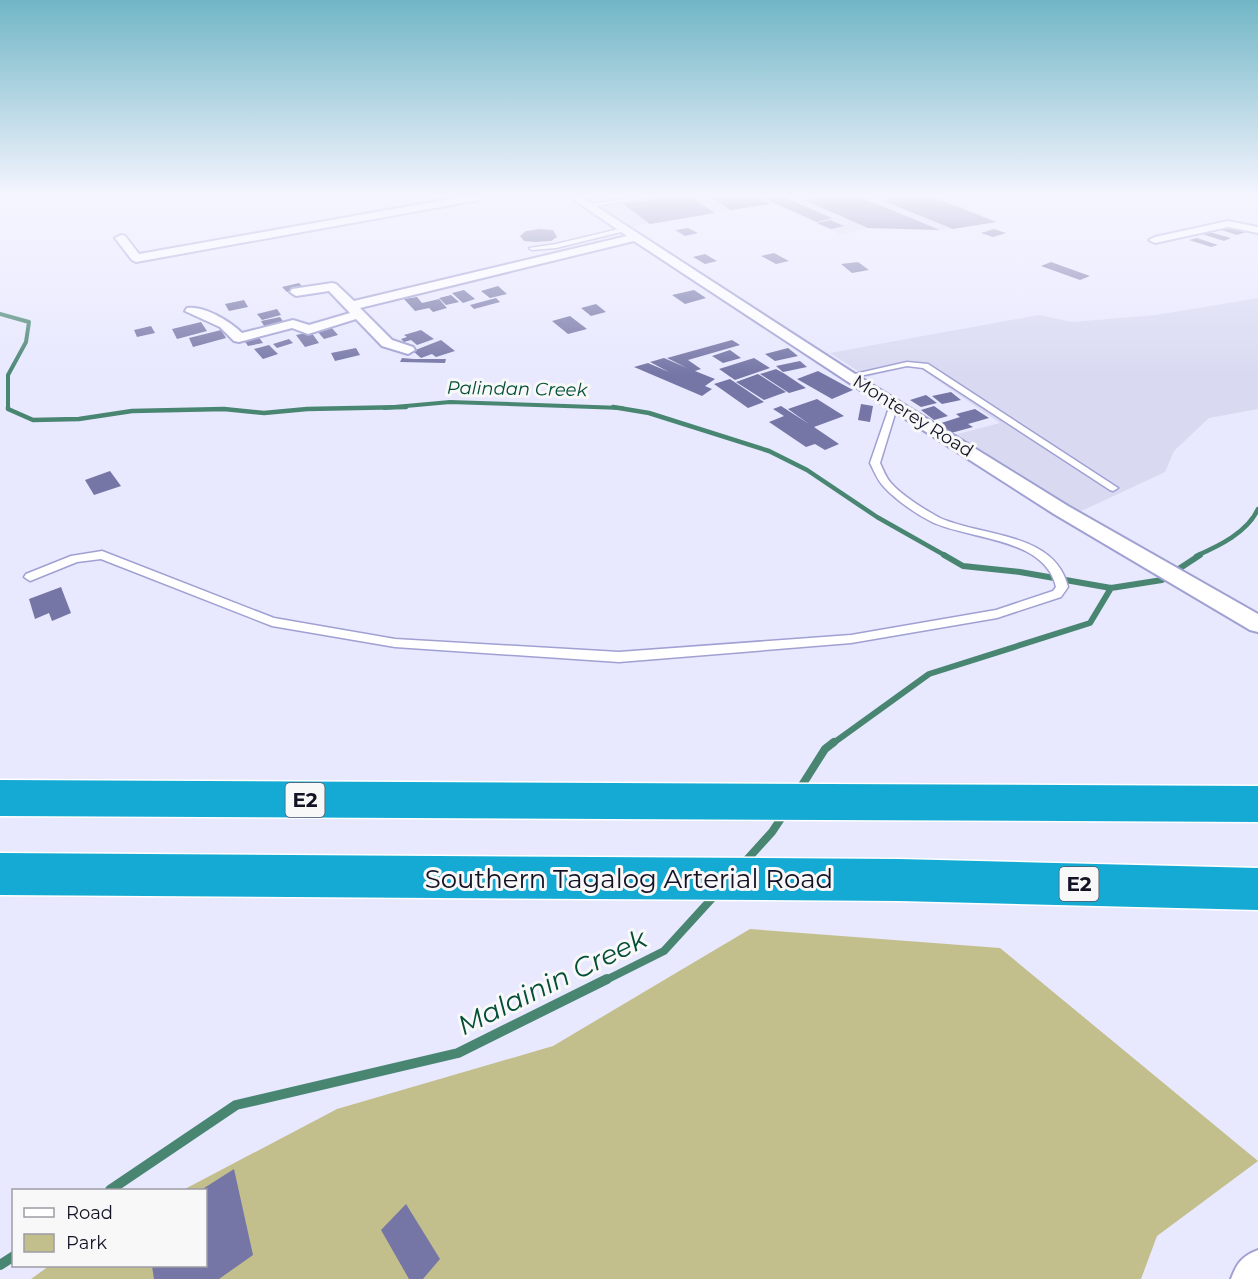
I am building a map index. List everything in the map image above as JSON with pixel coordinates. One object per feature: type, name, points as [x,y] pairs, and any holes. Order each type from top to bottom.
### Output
[{"type":"highway","name":"E2","points":[[0,798],[1258,804]]},
{"type":"highway","name":"Southern Tagalog Arterial Road","points":[[0,874],[899,880],[1258,889]]},
{"type":"street","points":[[192,311],[225,324],[239,338],[293,324],[308,330],[355,310],[548,257]]},
{"type":"street","name":"Monterey Road","points":[[657,257],[1061,510],[1258,624]]},
{"type":"street","points":[[296,292],[332,287],[387,343],[408,350]]},
{"type":"street","points":[[1251,1279],[1258,1270]]},
{"type":"lane","points":[[850,376],[907,364],[925,366],[1113,488]]},
{"type":"lane","points":[[30,577],[75,559],[102,555],[272,622],[395,643],[619,657],[851,639],[997,614],[1057,594],[1062,587],[1059,574],[1049,561],[1027,547],[937,520],[887,485],[875,463],[894,404]]},
{"type":"shaded area","points":[[1258,298],[1258,409],[1209,418],[1174,451],[1165,472],[1075,514],[954,435],[1000,423],[915,365],[867,377],[830,353],[1039,315],[1072,322],[1156,315]]},
{"type":"green space","points":[[750,929],[1000,948],[1258,1161],[1157,1236],[1141,1279],[31,1279],[48,1267],[207,1267],[207,1189],[185,1189],[337,1109],[553,1046]]},
{"type":"building","points":[[693,257],[710,257],[717,261],[705,264]]},
{"type":"building","points":[[762,257],[781,257],[789,261],[776,264]]},
{"type":"building","points":[[858,262],[869,270],[852,273],[841,264]]},
{"type":"building","points":[[1051,262],[1090,276],[1080,280],[1041,266]]},
{"type":"building","points":[[299,283],[304,288],[287,292],[282,287]]},
{"type":"building","points":[[498,286],[507,294],[490,298],[481,291]]},
{"type":"building","points":[[464,290],[475,299],[463,303],[452,293]]},
{"type":"building","points":[[694,290],[706,298],[685,304],[672,295]]},
{"type":"building","points":[[451,295],[459,302],[446,305],[439,298]]},
{"type":"building","points":[[417,297],[422,303],[439,299],[447,308],[433,312],[429,308],[415,311],[404,299]]},
{"type":"building","points":[[496,298],[500,302],[474,309],[470,305]]},
{"type":"building","points":[[244,300],[248,307],[229,311],[225,304]]},
{"type":"building","points":[[596,304],[606,312],[591,316],[581,308]]},
{"type":"building","points":[[277,309],[281,315],[262,320],[257,314]]},
{"type":"building","points":[[570,316],[587,329],[568,334],[552,321]]},
{"type":"building","points":[[280,317],[285,324],[266,329],[261,321]]},
{"type":"building","points":[[201,322],[207,331],[177,339],[172,329]]},
{"type":"building","points":[[151,326],[155,333],[137,337],[134,330]]},
{"type":"building","points":[[331,327],[338,335],[324,339],[317,331]]},
{"type":"building","points":[[221,330],[226,338],[193,347],[189,338]]},
{"type":"building","points":[[421,330],[434,339],[417,345],[411,340],[404,342],[401,339],[407,337],[404,335]]},
{"type":"building","points":[[311,332],[319,343],[305,347],[296,335]]},
{"type":"building","points":[[258,336],[263,343],[248,346],[244,340]]},
{"type":"building","points":[[289,339],[293,343],[277,348],[273,344]]},
{"type":"building","points":[[441,340],[455,351],[436,357],[432,354],[421,358],[413,351]]},
{"type":"building","points":[[732,340],[740,345],[688,360],[701,369],[695,371],[715,379],[705,386],[712,389],[702,396],[634,367],[648,363],[669,372],[650,362],[664,358],[687,368],[667,358]]},
{"type":"building","points":[[269,345],[278,354],[263,359],[254,349]]},
{"type":"building","points":[[356,348],[360,355],[335,361],[331,353]]},
{"type":"building","points":[[788,348],[798,356],[775,361],[765,354]]},
{"type":"building","points":[[730,350],[741,358],[723,363],[712,356]]},
{"type":"building","points":[[402,358],[446,359],[445,363],[400,362]]},
{"type":"building","points":[[754,358],[770,368],[735,380],[719,369]]},
{"type":"building","points":[[800,361],[807,367],[783,372],[776,366]]},
{"type":"building","points":[[776,369],[806,388],[789,393],[760,374]]},
{"type":"building","points":[[818,371],[853,390],[832,399],[797,379]]},
{"type":"building","points":[[758,374],[786,392],[764,400],[736,382]]},
{"type":"building","points":[[730,379],[764,402],[748,408],[714,384]]},
{"type":"building","points":[[951,392],[961,400],[942,404],[932,396]]},
{"type":"building","points":[[926,395],[937,403],[921,407],[910,400]]},
{"type":"building","points":[[817,399],[844,416],[814,427],[839,444],[825,450],[815,444],[806,447],[769,422],[784,416],[773,409],[781,406],[809,424],[788,409]]},
{"type":"building","points":[[861,404],[873,406],[870,422],[858,420]]},
{"type":"building","points":[[934,406],[948,416],[934,420],[921,410]]},
{"type":"building","points":[[975,409],[989,418],[968,424],[973,427],[951,433],[938,424],[960,417],[956,414]]},
{"type":"building","points":[[110,471],[121,486],[94,495],[85,480]]},
{"type":"building","points":[[61,587],[71,613],[52,621],[49,613],[35,619],[29,599]]},
{"type":"building","points":[[234,1169],[253,1255],[219,1279],[154,1279],[152,1267],[207,1267],[207,1189],[203,1189]]},
{"type":"building","points":[[406,1204],[440,1259],[423,1279],[409,1279],[381,1230]]},
{"type":"waterway","name":"Palindan Creek","points":[[0,314],[29,322],[26,342],[8,375],[8,409],[33,420],[79,419],[132,411],[224,409],[264,413],[307,409],[392,407]]},
{"type":"waterway","name":"Palindan Creek","points":[[392,407],[450,402],[618,408]]},
{"type":"waterway","name":"Palindan Creek","points":[[384,408],[392,407]]},
{"type":"waterway","name":"Palindan Creek","points":[[392,407],[406,407]]},
{"type":"waterway","name":"Palindan Creek","points":[[613,407],[618,408]]},
{"type":"waterway","name":"Palindan Creek","points":[[618,408],[649,413],[769,451],[807,470],[877,517],[946,556]]},
{"type":"waterway","points":[[1196,556],[1223,543],[1240,531],[1258,509]]},
{"type":"waterway","name":"Palindan Creek","points":[[944,555],[963,566],[1020,572],[1111,588]]},
{"type":"waterway","points":[[1111,588],[1162,580],[1200,555]]},
{"type":"waterway","name":"Malainin Creek","points":[[832,744],[929,674],[1090,623],[1111,588]]},
{"type":"waterway","name":"Malainin Creek","points":[[799,790],[825,749],[834,742]]},
{"type":"waterway","name":"Malainin Creek","points":[[743,864],[772,832],[784,814]]},
{"type":"waterway","name":"Malainin Creek","points":[[604,981],[664,951],[716,894]]},
{"type":"waterway","name":"Malainin Creek","points":[[111,1189],[236,1105],[458,1053],[607,979]]},
{"type":"waterway","name":"Malainin Creek","points":[[0,1265],[12,1257]]}]
